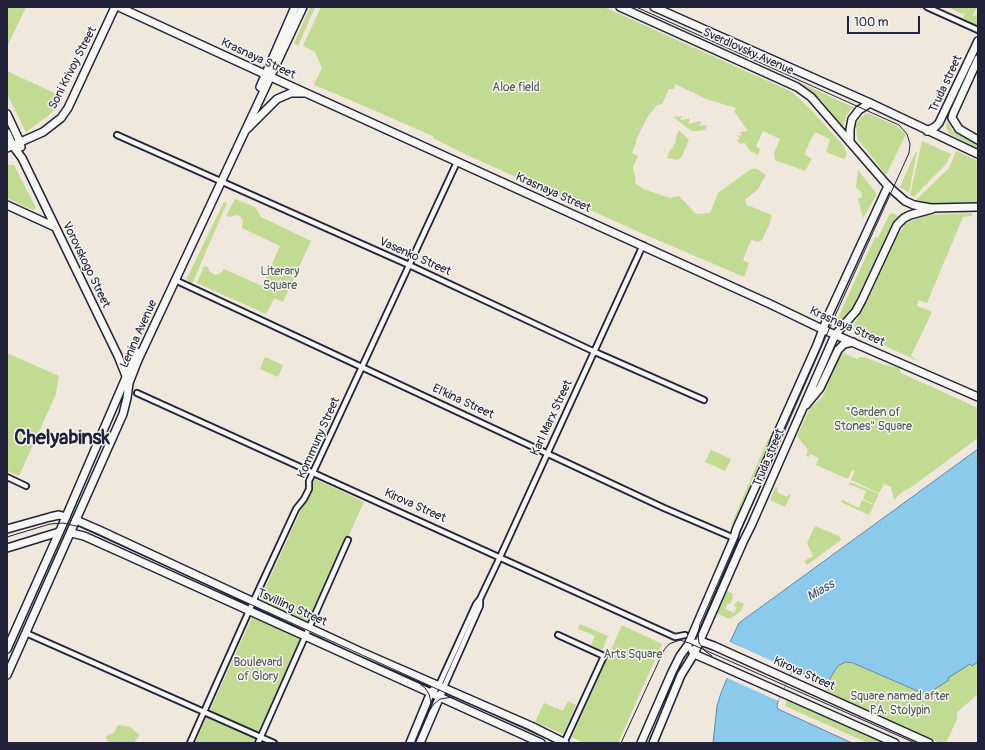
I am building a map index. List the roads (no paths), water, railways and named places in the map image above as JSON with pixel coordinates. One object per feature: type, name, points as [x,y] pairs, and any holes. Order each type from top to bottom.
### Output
[{"type":"main road","name":"Soni Krivoy Street","points":[[10,147],[42,132],[61,118],[68,108],[115,7]]},
{"type":"main road","name":"Krasnaya Street","points":[[119,7],[822,329],[978,397]]},
{"type":"main road","name":"Lenina Avenue","points":[[7,675],[123,414],[127,398],[128,380],[132,361],[244,132],[295,7]]},
{"type":"main road","name":"Lenina Avenue","points":[[7,648],[219,181],[268,75],[303,7]]},
{"type":"main road","name":"Sverdlovsky Avenue","points":[[620,7],[797,86],[811,97],[888,186],[907,201],[934,209],[978,207]]},
{"type":"main road","name":"Sverdlovsky Avenue","points":[[654,7],[870,103],[978,154]]},
{"type":"main road","name":"Truda street","points":[[927,131],[939,123],[978,41]]},
{"type":"main road","name":"Truda street","points":[[978,59],[953,114],[953,120],[956,126],[962,132],[978,140]]},
{"type":"main road","points":[[244,132],[277,99],[283,95],[305,92]]},
{"type":"main road","points":[[850,142],[852,119],[859,110],[870,103]]},
{"type":"main road","name":"Vorovskogo Street","points":[[7,114],[20,142],[22,158],[118,356],[128,380]]},
{"type":"main road","name":"Vorovskogo Street","points":[[7,134],[10,147],[22,158]]},
{"type":"main road","name":"Truda street","points":[[642,743],[672,672],[680,656],[689,644],[822,329],[888,186]]},
{"type":"main road","points":[[7,205],[55,227]]},
{"type":"main road","name":"Truda street","points":[[653,743],[681,675],[694,654],[836,335],[856,311],[864,297],[897,225],[904,218],[910,215],[934,209]]},
{"type":"main road","points":[[802,410],[820,388],[838,350],[844,344],[853,342],[848,335],[847,330],[849,321],[856,311]]},
{"type":"main road","points":[[118,356],[122,361],[128,363],[132,361]]},
{"type":"main road","name":"Tsvilling Street","points":[[7,529],[50,516],[66,517],[76,520],[564,743]]},
{"type":"main road","name":"Tsvilling Street","points":[[7,548],[59,532],[84,536],[542,743]]},
{"type":"main road","name":"El'kina Street","points":[[734,538],[743,542]]},
{"type":"main road","name":"Kirova Street","points":[[689,644],[703,642],[929,743]]},
{"type":"main road","points":[[689,644],[694,654],[895,743]]},
{"type":"main road","name":"Karl Marx Street","points":[[410,743],[431,692],[441,686]]},
{"type":"main road","name":"Karl Marx Street","points":[[420,743],[440,696],[441,686]]},
{"type":"street","points":[[928,7],[978,30]]},
{"type":"street","name":"Vasenko Street","points":[[117,135],[409,265],[595,352],[704,400]]},
{"type":"street","name":"Kommuny Street","points":[[190,743],[296,509],[304,499],[309,489],[309,481],[313,472],[457,162]]},
{"type":"street","name":"Karl Marx Street","points":[[441,686],[476,604],[484,591],[515,526],[643,246]]},
{"type":"street","name":"El'kina Street","points":[[175,280],[664,508],[734,538]]},
{"type":"street","name":"Kirova Street","points":[[137,393],[675,637],[685,635]]},
{"type":"street","points":[[7,477],[26,486]]},
{"type":"street","points":[[258,743],[348,540]]},
{"type":"street","points":[[26,633],[274,743]]},
{"type":"street","points":[[558,635],[604,656],[564,743]]},
{"type":"water","name":"Miass","points":[[978,449],[978,662],[972,666],[970,664],[948,678],[949,680],[932,691],[929,696],[853,663],[846,662],[839,665],[827,684],[793,669],[778,701],[778,709],[852,743],[713,743],[717,706],[740,647],[730,642],[739,623]]},
{"type":"tram line","points":[[636,7],[899,125],[907,134],[910,144],[909,153],[834,318],[700,624],[698,634],[699,643],[705,651],[712,656]]},
{"type":"tram line","points":[[7,537],[50,524],[63,523],[80,527],[556,743]]},
{"type":"tram line","points":[[621,743],[664,650],[669,644],[680,640],[915,743]]},
{"type":"tram line","points":[[421,685],[429,694],[431,702],[429,711]]},
{"type":"tram line","points":[[415,743],[429,711],[434,704],[440,699],[453,697]]},
{"type":"district","name":"Chelyabinsk","points":[[62,439]]},
{"type":"park label","name":"Aloe field","points":[[516,88]]},
{"type":"park label","name":"Literary Square","points":[[280,279]]},
{"type":"park label","name":"\"Garden of Stones\" Square","points":[[873,420]]},
{"type":"park label","name":"Arts Square","points":[[633,655]]},
{"type":"park label","name":"Boulevard of Glory","points":[[258,670]]},
{"type":"park label","name":"Square named after P.A. Stolypin","points":[[900,704]]}]
